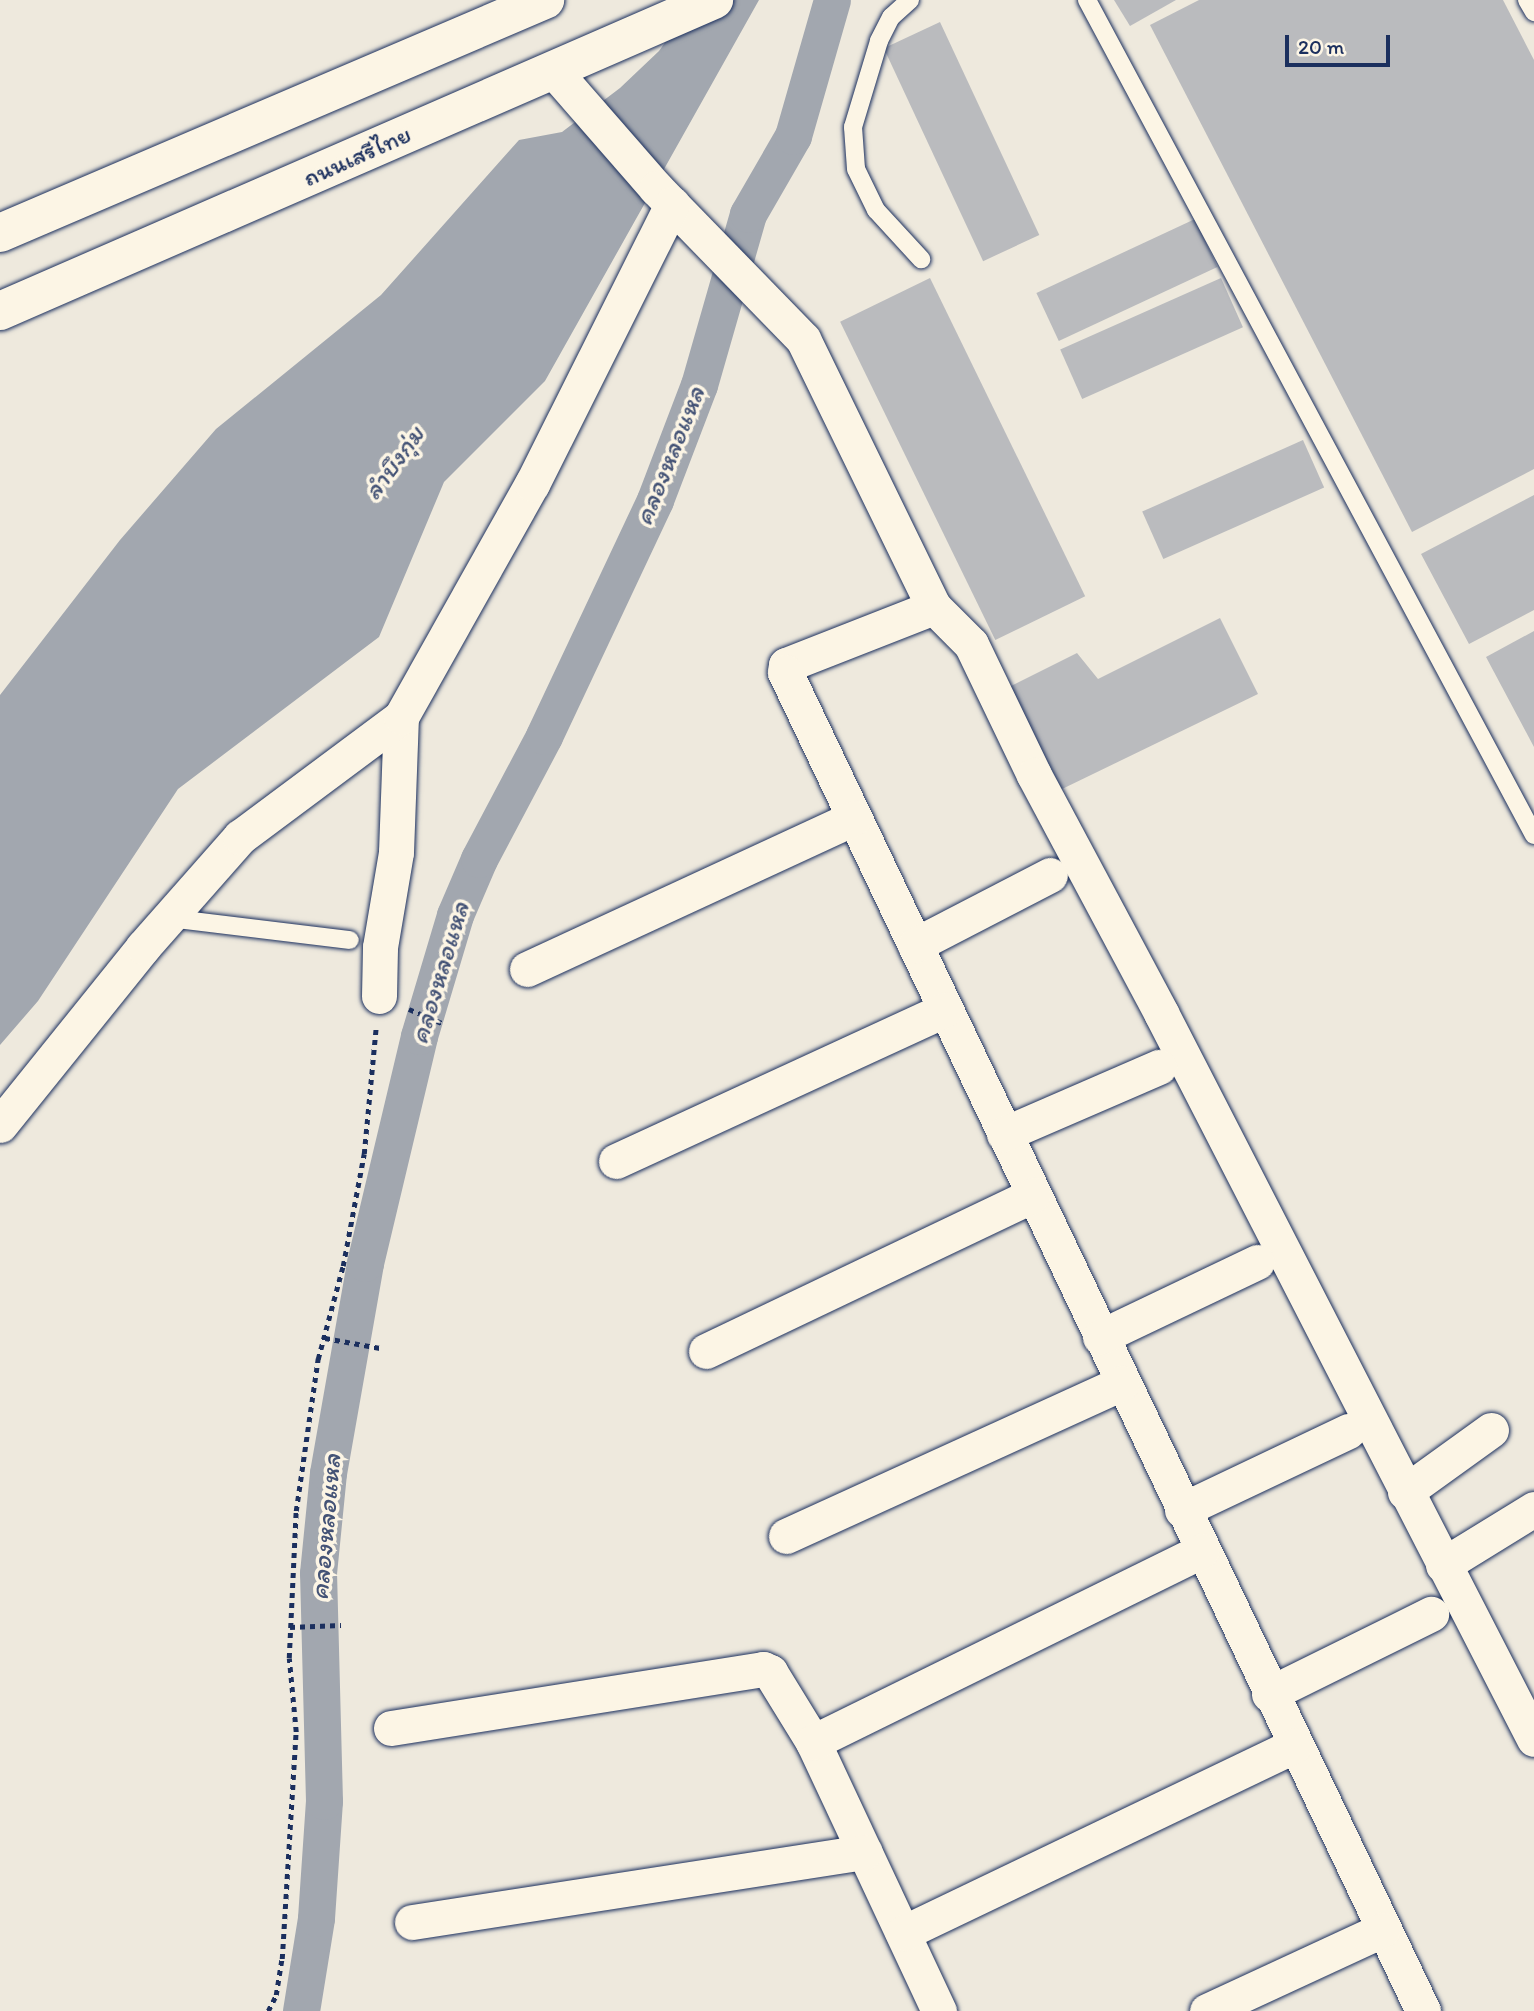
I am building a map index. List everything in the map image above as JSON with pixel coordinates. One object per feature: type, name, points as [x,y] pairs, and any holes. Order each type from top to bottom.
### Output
[{"type":"main road","name":"ถนนเสรีไทย","points":[[0,311],[565,83],[666,21],[714,0]]},
{"type":"main road","points":[[0,233],[525,5]]},
{"type":"street","points":[[565,83],[670,203],[781,313],[803,339],[934,607],[971,645],[1534,1739]]},
{"type":"street","points":[[0,1125],[168,918],[240,837],[401,717],[532,484],[670,203]]},
{"type":"street","points":[[934,607],[786,665],[854,818],[1381,1930],[1423,2011]]},
{"type":"street","points":[[379,996],[380,947],[396,852],[401,717]]},
{"type":"street","points":[[527,969],[854,818]]},
{"type":"street","points":[[915,945],[1050,875]]},
{"type":"street","points":[[616,1161],[945,1010]]},
{"type":"street","points":[[1004,1134],[1159,1067]]},
{"type":"street","points":[[706,1350],[1033,1195]]},
{"type":"street","points":[[1100,1337],[1256,1262]]},
{"type":"street","points":[[786,1536],[1122,1383]]},
{"type":"street","points":[[1405,1492],[1491,1430]]},
{"type":"street","points":[[1182,1510],[1348,1431]]},
{"type":"street","points":[[1443,1565],[1534,1509]]},
{"type":"street","points":[[813,1742],[1202,1551]]},
{"type":"street","points":[[1269,1694],[1431,1614]]},
{"type":"street","points":[[391,1728],[763,1669],[777,1679],[813,1742],[939,2011]]},
{"type":"street","points":[[903,1933],[1294,1746]]},
{"type":"street","points":[[411,1922],[865,1852]]},
{"type":"street","points":[[1207,2011],[1381,1930]]},
{"type":"lane","points":[[910,0],[891,17],[879,41],[853,127],[856,169],[876,210],[921,259]]},
{"type":"lane","points":[[1087,0],[1534,835]]},
{"type":"lane","points":[[168,918],[350,940]]},
{"type":"path","points":[[268,2011],[276,1995],[282,1959],[296,1732],[290,1627],[296,1511],[325,1338],[364,1154],[379,996]]},
{"type":"path","points":[[325,1338],[380,1348]]},
{"type":"path","points":[[290,1627],[341,1625]]},
{"type":"water","name":"ลำบึงกุ่ม","points":[[695,0],[759,0],[545,381],[444,482],[379,637],[178,789],[38,1001],[0,1045],[0,695],[120,540],[216,429],[381,295],[519,140],[562,132],[620,88],[659,51]]},
{"type":"building","points":[[1114,0],[1176,0],[1130,26]]},
{"type":"building","points":[[1199,0],[1503,0],[1534,60],[1534,469],[1412,532],[1150,25]]},
{"type":"building","points":[[940,22],[1039,235],[983,261],[884,48]]},
{"type":"building","points":[[1195,219],[1217,267],[1059,341],[1036,293]]},
{"type":"building","points":[[930,278],[1085,596],[995,640],[840,322]]},
{"type":"building","points":[[1221,278],[1243,327],[1082,399],[1060,350]]},
{"type":"building","points":[[1303,440],[1324,488],[1163,559],[1142,512]]},
{"type":"building","points":[[1534,495],[1534,610],[1469,644],[1421,554]]},
{"type":"building","points":[[1220,618],[1258,694],[1060,790],[1009,687],[1077,653],[1098,679]]},
{"type":"building","points":[[1534,631],[1534,747],[1486,657]]},
{"type":"waterway","name":"คลองหลอแหล","points":[[301,2011],[316,1918],[324,1801],[318,1573],[328,1473],[365,1263],[419,1036],[455,915],[479,859],[544,736],[655,500],[699,385],[748,214],[793,136],[832,0]]}]
